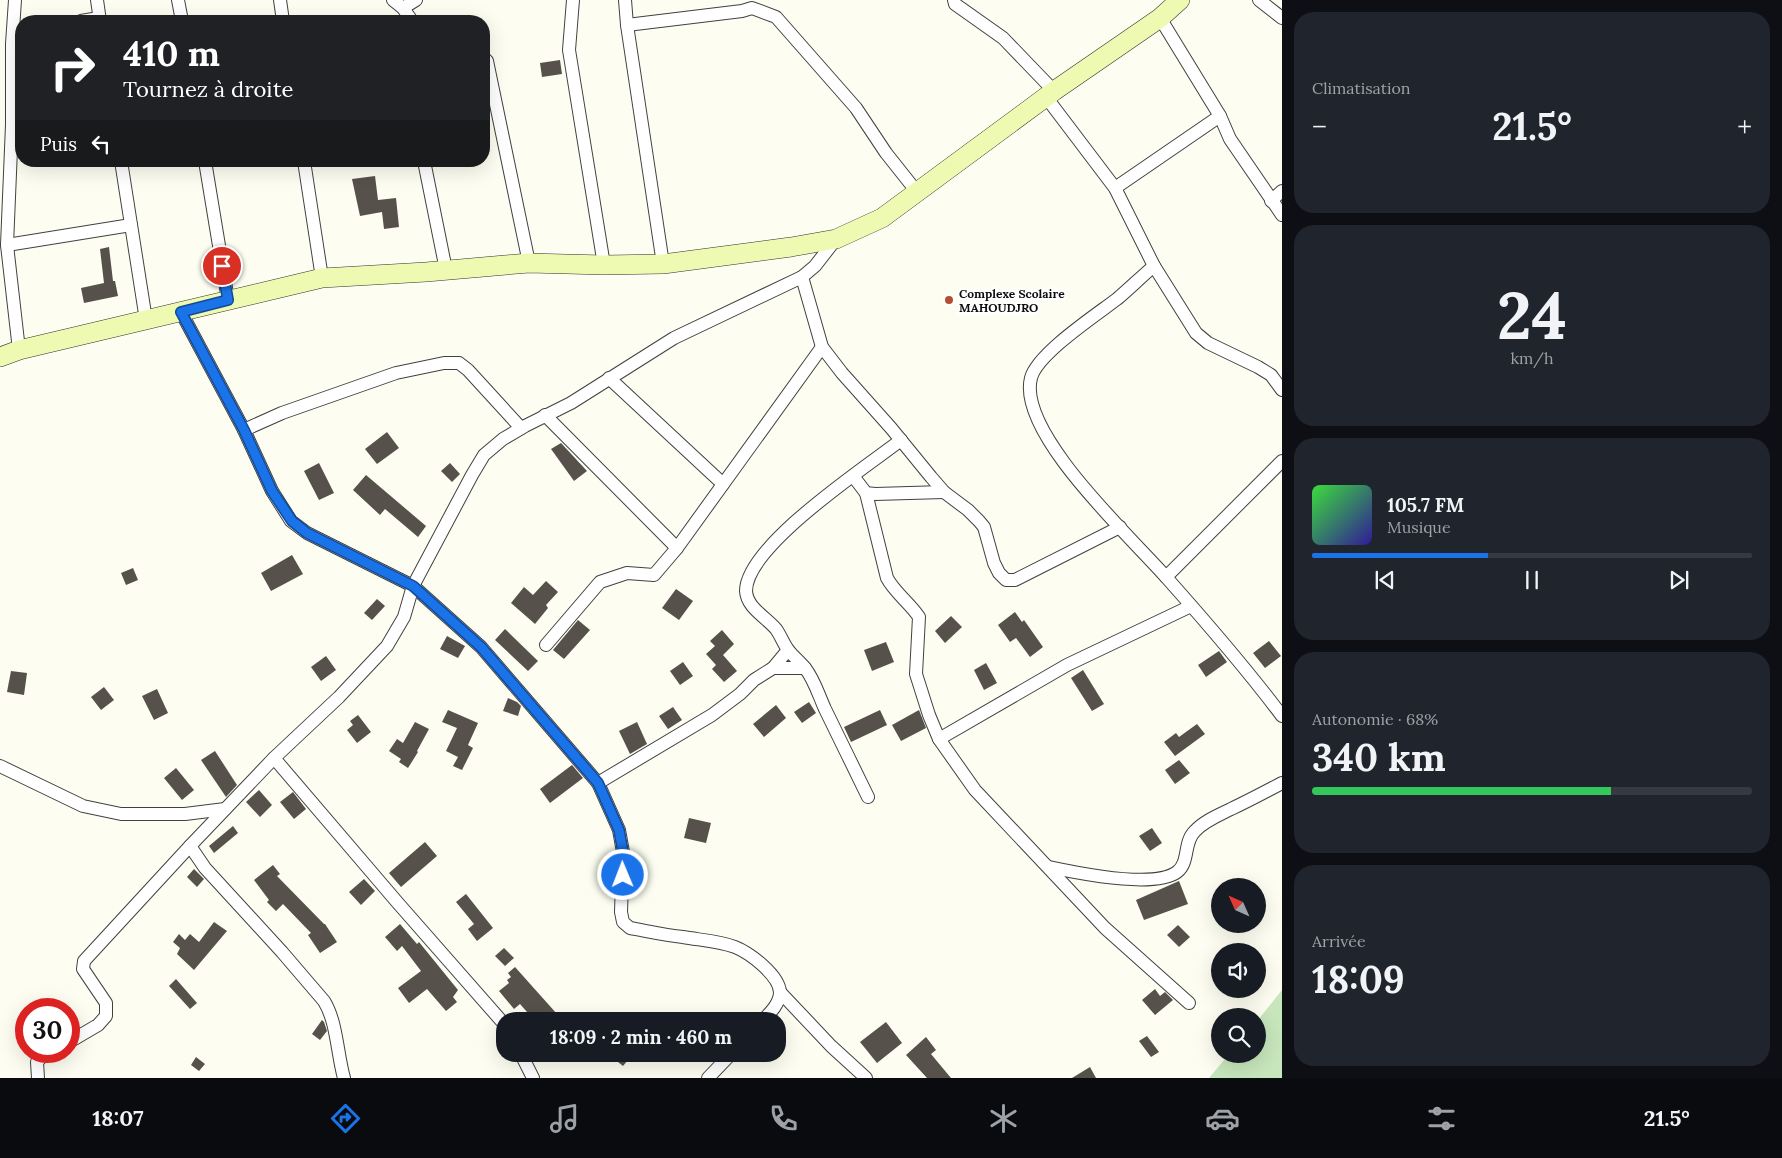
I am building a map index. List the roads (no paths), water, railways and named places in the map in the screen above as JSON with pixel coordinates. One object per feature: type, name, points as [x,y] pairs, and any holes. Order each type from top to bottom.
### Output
[{"type":"street","points":[[15,0],[12,39],[15,91]]},
{"type":"street","points":[[97,0],[99,15]]},
{"type":"street","points":[[178,0],[181,15]]},
{"type":"street","points":[[280,0],[282,15]]},
{"type":"street","points":[[407,15],[398,4],[416,0]]},
{"type":"street","points":[[573,0],[569,50],[604,265]]},
{"type":"street","points":[[624,0],[663,264]]},
{"type":"street","points":[[954,0],[956,4],[1002,38],[1050,94],[1115,188],[1154,266],[1196,333],[1208,342],[1271,375],[1282,390]]},
{"type":"street","points":[[0,357],[19,350],[322,278],[528,263],[663,264],[836,240],[882,218],[1050,94],[1160,18],[1180,0]]},
{"type":"street","points":[[1259,0],[1282,18]]},
{"type":"street","points":[[627,25],[742,11],[752,4],[776,17],[856,108],[886,153],[917,192]]},
{"type":"street","points":[[1160,18],[1220,116],[1230,139],[1282,215]]},
{"type":"street","points":[[490,71],[528,263]]},
{"type":"street","points":[[1115,188],[1220,116]]},
{"type":"street","points":[[15,149],[7,246],[19,350]]},
{"type":"street","points":[[122,167],[146,320]]},
{"type":"street","points":[[206,167],[228,300]]},
{"type":"street","points":[[305,167],[322,278]]},
{"type":"street","points":[[425,167],[446,270]]},
{"type":"street","points":[[1272,201],[1282,191]]},
{"type":"street","points":[[7,246],[131,225]]},
{"type":"street","points":[[80,1036],[98,1025],[106,1016],[106,1003],[83,969],[84,961],[274,758],[339,697],[387,646],[404,617],[413,586],[484,455],[503,439],[571,402],[674,338],[802,277],[815,266],[836,240]]},
{"type":"street","points":[[1154,266],[1052,350],[1037,367],[1031,378],[1031,393],[1037,419],[1082,488],[1166,576],[1250,673],[1282,716]]},
{"type":"street","points":[[802,277],[822,348],[944,492],[968,510],[984,527],[994,564],[1006,580],[1015,580],[1022,577],[1120,527]]},
{"type":"street","points":[[181,312],[244,430],[272,491],[292,521],[307,533],[413,586],[481,647],[598,783],[619,830],[623,852],[621,912],[623,922],[630,928],[720,943],[737,948],[759,962],[777,982],[780,992],[866,1078]]},
{"type":"street","points":[[546,645],[600,582],[627,573],[654,575],[677,548],[822,348]]},
{"type":"street","points":[[244,430],[282,413],[396,373],[444,363],[459,364],[468,370],[521,428]]},
{"type":"street","points":[[609,378],[723,484]]},
{"type":"street","points":[[545,415],[677,548]]},
{"type":"street","points":[[868,797],[805,668],[788,650],[776,628],[754,608],[748,600],[746,590],[754,567],[789,528],[809,510],[901,440]]},
{"type":"street","points":[[1166,576],[1282,461]]},
{"type":"street","points":[[853,476],[866,493],[887,578],[919,617],[916,674],[922,696],[939,739],[975,790],[1118,941],[1189,1003]]},
{"type":"street","points":[[866,493],[944,492]]},
{"type":"street","points":[[939,739],[1067,665],[1191,606]]},
{"type":"street","points":[[598,783],[712,715],[740,694],[754,680],[773,668],[788,650]]},
{"type":"street","points":[[773,668],[805,668]]},
{"type":"street","points":[[274,758],[396,902],[496,1014]]},
{"type":"street","points":[[0,766],[83,806],[121,814],[185,814],[225,809]]},
{"type":"street","points":[[1049,867],[1115,877],[1154,879],[1167,877],[1177,872],[1184,864],[1190,837],[1195,830],[1209,820],[1282,783]]},
{"type":"street","points":[[190,846],[205,868],[324,1001],[329,1009],[333,1023],[344,1078]]},
{"type":"street","points":[[769,1012],[778,1001],[780,992]]},
{"type":"street","points":[[525,1062],[533,1078]]},
{"type":"street","points":[[708,1078],[723,1062]]},
{"type":"street","points":[[37,1063],[38,1078]]},
{"type":"place","name":"Complexe Scolaire MAHOUDJRO","points":[[949,300]]}]
